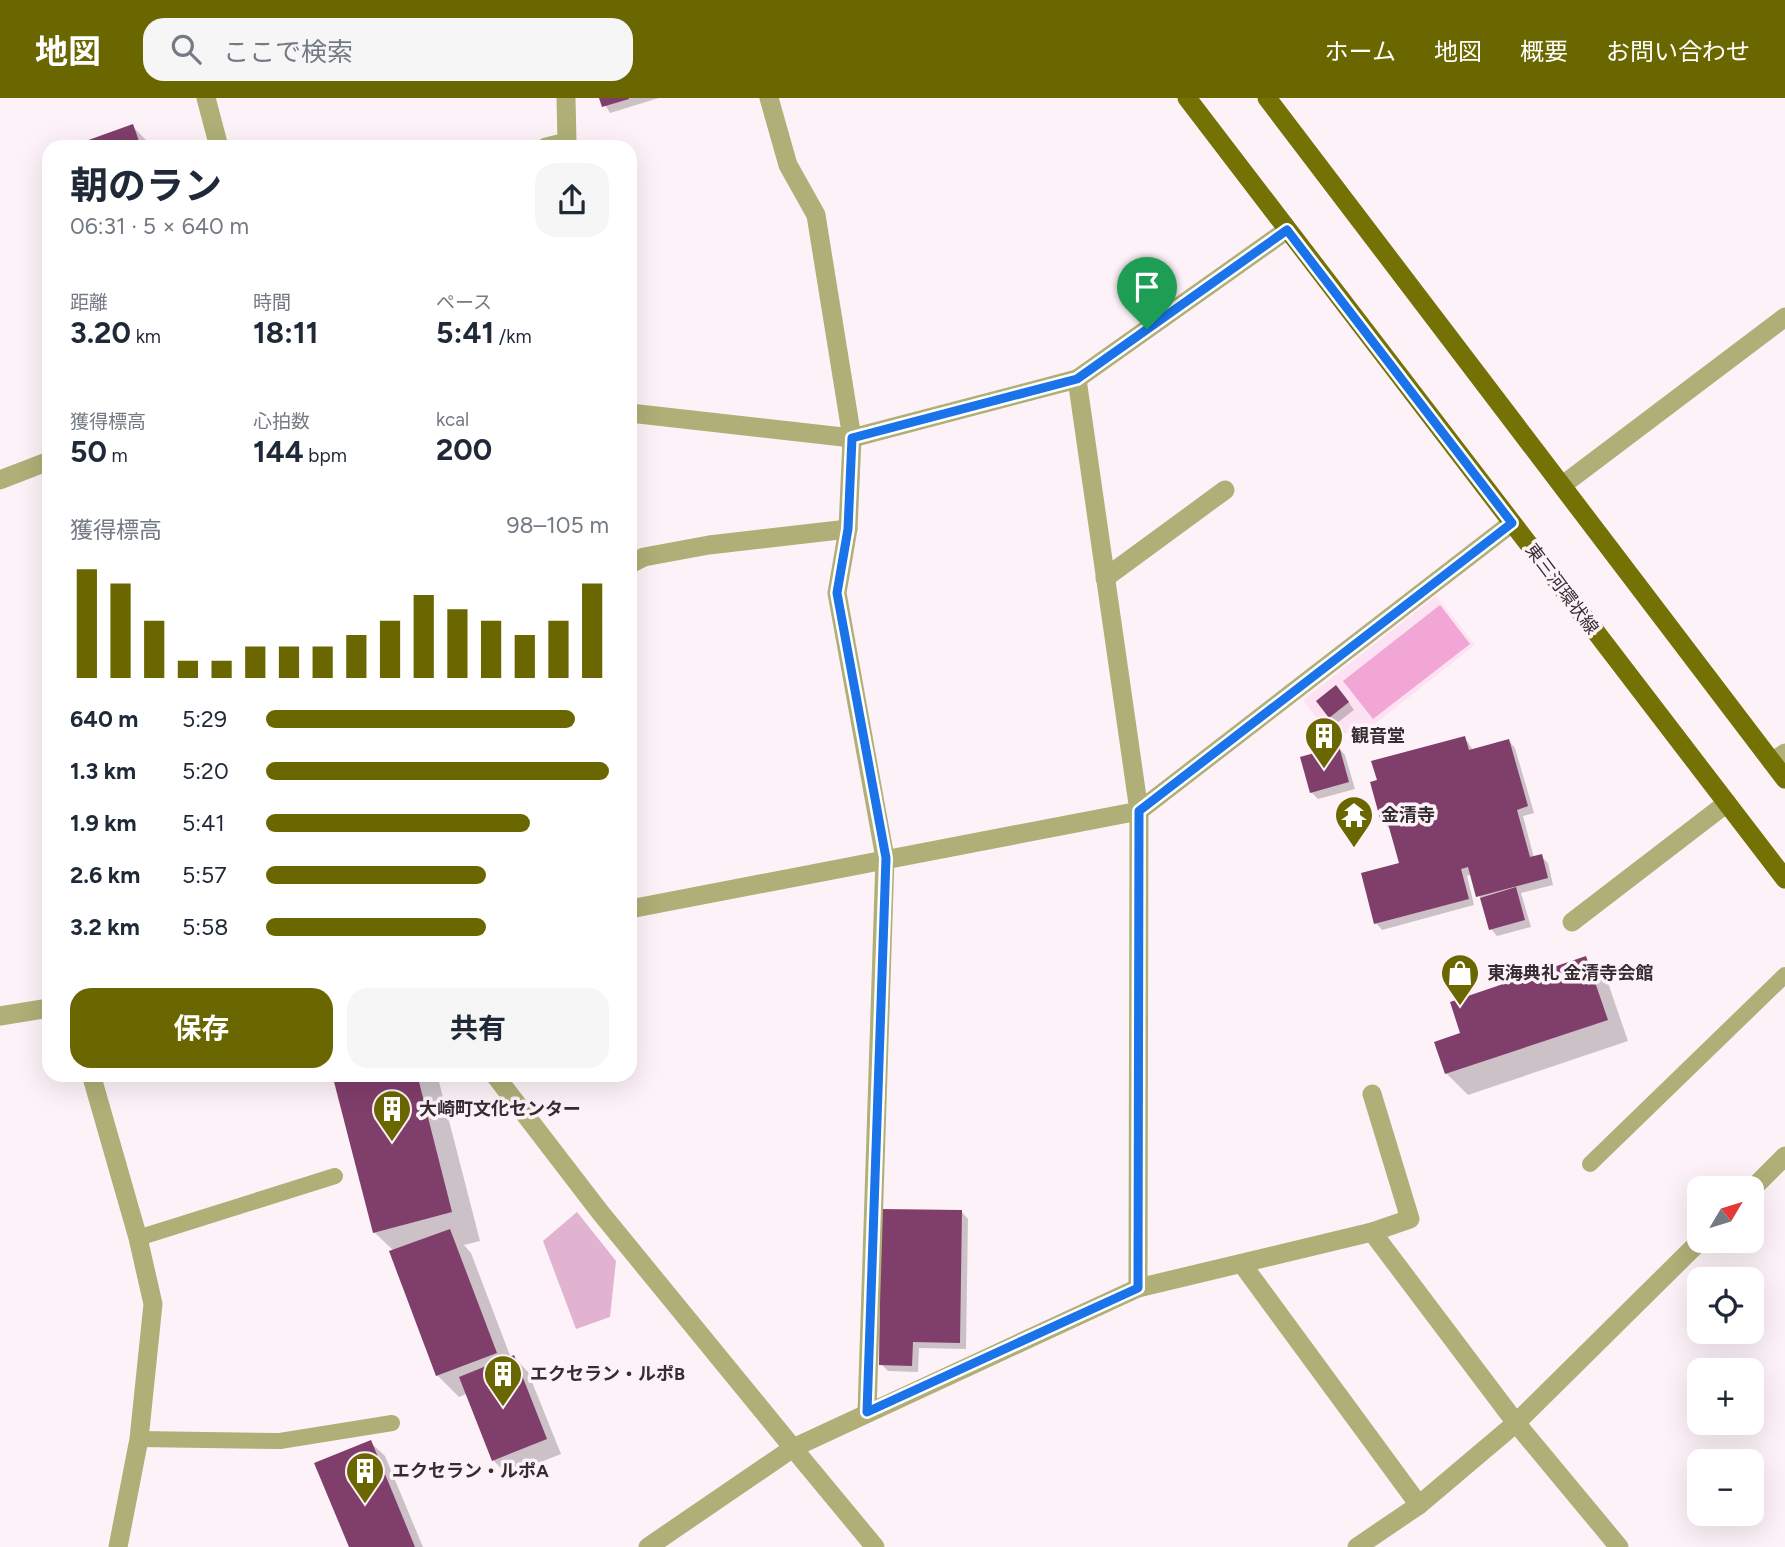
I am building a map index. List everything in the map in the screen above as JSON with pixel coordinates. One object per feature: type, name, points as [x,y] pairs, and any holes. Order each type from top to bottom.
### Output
[{"type":"main road","name":"東三河環状線","points":[[1187,98],[1785,879]]},
{"type":"main road","points":[[1267,98],[1563,484],[1779,757],[1785,779]]},
{"type":"street","points":[[566,98],[568,140]]},
{"type":"street","points":[[769,98],[788,165],[816,215],[852,438],[848,529],[837,593],[886,858],[867,1412]]},
{"type":"street","points":[[211,100],[218,140]]},
{"type":"street","points":[[637,414],[852,438],[1077,379],[1287,230]]},
{"type":"street","points":[[1563,484],[1785,317]]},
{"type":"street","points":[[1077,379],[1139,811],[1138,1288]]},
{"type":"street","points":[[0,480],[42,464]]},
{"type":"street","points":[[1105,578],[1225,490]]},
{"type":"street","points":[[637,908],[1139,811],[1512,523]]},
{"type":"street","points":[[637,560],[709,545],[848,529]]},
{"type":"street","points":[[1572,922],[1727,803]]},
{"type":"street","points":[[0,1016],[42,1009]]},
{"type":"street","points":[[92,1082],[138,1238],[153,1304],[139,1439],[118,1547]]},
{"type":"street","points":[[500,1082],[600,1212],[875,1547]]},
{"type":"street","points":[[648,1547],[793,1448],[1138,1288],[1372,1233],[1410,1219],[1372,1094]]},
{"type":"street","points":[[1764,1177],[1785,1156]]},
{"type":"street","points":[[1372,1233],[1516,1423],[1619,1547]]},
{"type":"street","points":[[1356,1547],[1419,1505],[1516,1423],[1688,1253]]},
{"type":"street","points":[[1242,1264],[1419,1505]]},
{"type":"lane","points":[[1590,1164],[1785,975]]},
{"type":"lane","points":[[138,1238],[335,1177]]},
{"type":"lane","points":[[139,1439],[280,1441],[392,1423]]},
{"type":"shaded area","points":[[1436,596],[1475,645],[1375,724],[1332,738],[1303,700]]},
{"type":"shaded area","points":[[1440,605],[1470,644],[1373,719],[1343,681]]},
{"type":"shaded area","points":[[577,1212],[616,1261],[610,1317],[576,1329],[543,1241]]},
{"type":"building","points":[[599,98],[629,98],[629,99],[602,107]]},
{"type":"building","points":[[133,124],[139,140],[88,140]]},
{"type":"building","points":[[1336,685],[1349,702],[1329,718],[1316,701]]},
{"type":"building","points":[[1465,736],[1469,750],[1509,739],[1528,806],[1517,810],[1530,857],[1542,854],[1548,878],[1476,897],[1468,867],[1461,869],[1469,899],[1374,924],[1361,873],[1399,863],[1387,820],[1381,822],[1370,782],[1377,780],[1371,761]]},
{"type":"building","name":"観音堂","points":[[1339,746],[1349,782],[1310,793],[1300,757]]},
{"type":"building","points":[[1516,887],[1525,920],[1489,930],[1480,898]]},
{"type":"building","points":[[1586,956],[1608,1020],[1445,1074],[1434,1042],[1460,1033],[1450,1002]]},
{"type":"building","name":"大崎町文化センター","points":[[334,1082],[419,1082],[452,1212],[373,1233]]},
{"type":"building","points":[[881,1209],[962,1210],[960,1343],[913,1342],[912,1366],[879,1365]]},
{"type":"building","points":[[450,1229],[497,1353],[436,1376],[389,1251]]},
{"type":"building","name":"エクセラン・ルポB","points":[[514,1355],[547,1439],[492,1461],[459,1377]]},
{"type":"building","name":"エクセラン・ルポA","points":[[371,1440],[415,1547],[349,1547],[314,1463]]},
{"type":"place","name":"観音堂","points":[[1324,770]]},
{"type":"place","name":"金清寺","points":[[1354,849]]},
{"type":"place","name":"東海典礼 金清寺会館","points":[[1460,1007]]},
{"type":"place","name":"大崎町文化センター","points":[[392,1143]]},
{"type":"place","name":"エクセラン・ルポB","points":[[503,1408]]},
{"type":"place","name":"エクセラン・ルポA","points":[[365,1505]]},
{"type":"route","points":[[1287,230],[1512,523],[1139,811],[1138,1288],[867,1412],[886,858],[837,593],[848,529],[852,438],[1077,379],[1147,329],[1287,230]]}]
